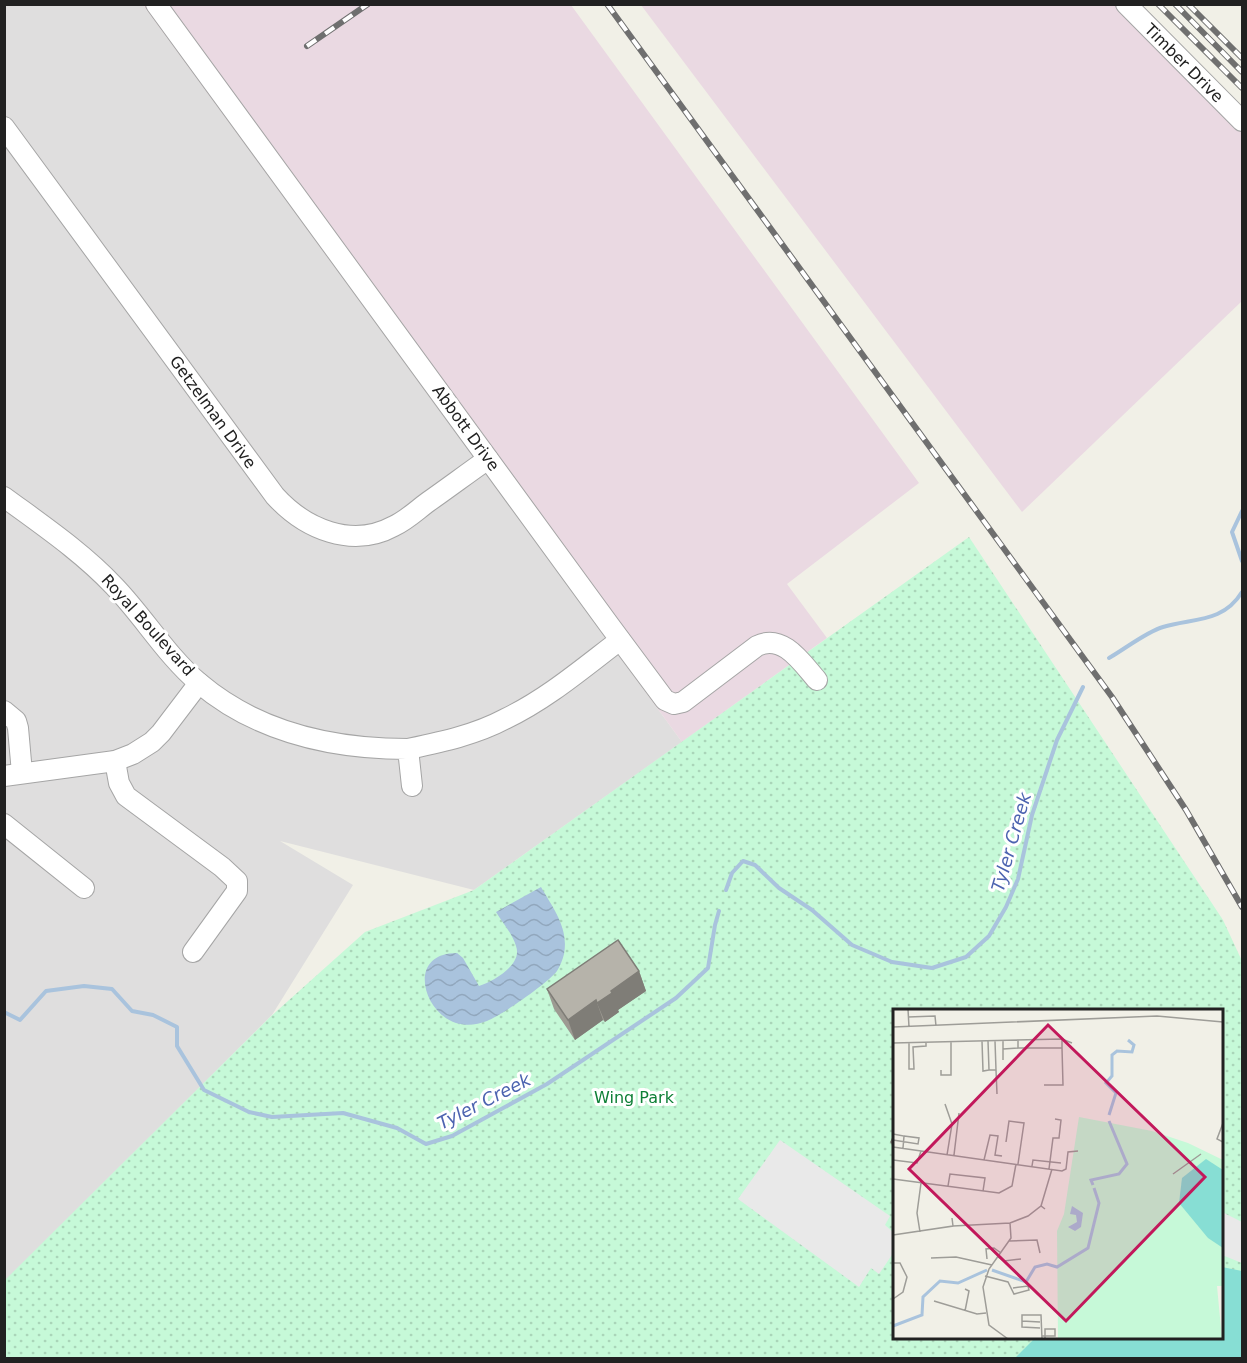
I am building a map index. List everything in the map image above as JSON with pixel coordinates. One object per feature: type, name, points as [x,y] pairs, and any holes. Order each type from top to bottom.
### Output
[{"type":"street","name":"Abbott Drive","points":[[156,4],[657,692],[665,700],[674,704],[687,699],[757,646],[767,642],[778,643],[785,647],[817,680]]},
{"type":"street","name":"Timber Drive","points":[[1126,4],[1242,121]]},
{"type":"street","name":"Getzelman Drive","points":[[4,127],[275,496],[300,519],[329,533],[342,536],[384,531],[408,518],[488,459]]},
{"type":"street","name":"Royal Boulevard","points":[[4,497],[97,569],[137,611],[180,664],[199,683],[246,714],[307,738],[343,745],[408,749],[460,737],[503,721],[544,696],[620,640]]},
{"type":"street","points":[[4,711],[16,721],[18,728],[13,775],[115,761],[133,754],[152,742],[199,683]]},
{"type":"street","points":[[408,749],[412,786]]},
{"type":"street","points":[[115,761],[119,783],[126,796],[222,867],[237,881],[237,891],[193,952]]},
{"type":"street","points":[[4,824],[84,888]]},
{"type":"shaded area","points":[[5,5],[143,5],[682,742],[474,890],[280,841],[353,885],[272,1015],[5,1281]]},
{"type":"shaded area","points":[[143,5],[571,5],[919,483],[787,584],[827,638],[682,742]]},
{"type":"shaded area","points":[[641,5],[1142,5],[1242,106],[1242,301],[1022,512]]},
{"type":"shaded area","points":[[780,1140],[890,1216],[885,1225],[893,1232],[893,1253],[879,1274],[871,1268],[859,1287],[738,1199]]},
{"type":"shaded area","points":[[1223,1212],[1242,1222],[1242,1263],[1223,1255]]},
{"type":"shaded area","points":[[1223,1267],[1242,1271],[1242,1358],[1015,1358],[1034,1339],[1223,1339]]},
{"type":"green space","name":"Wing Park","points":[[969,537],[1223,920],[1242,961],[1242,1358],[5,1358],[5,1280],[269,1018],[365,932],[474,890]]},
{"type":"water","points":[[541,887],[559,919],[564,936],[564,954],[557,971],[524,998],[487,1021],[464,1025],[444,1017],[428,996],[425,984],[426,972],[431,962],[441,956],[457,953],[463,958],[479,986],[499,976],[511,966],[517,953],[513,938],[496,912]]},
{"type":"building","points":[[618,940],[639,971],[611,991],[612,993],[597,1003],[596,1000],[568,1020],[547,989]]},
{"type":"waterway","name":"Tyler Creek","points":[[1242,511],[1232,532],[1242,561]]},
{"type":"waterway","name":"Tyler Creek","points":[[1109,658],[1156,629],[1217,614],[1234,602],[1242,592]]},
{"type":"waterway","name":"Tyler Creek","points":[[726,890],[732,873],[743,861],[755,865],[779,888],[812,910],[852,945],[892,962],[932,968],[966,957],[989,936],[1006,907],[1018,879],[1032,815],[1057,740],[1083,687]]},
{"type":"waterway","name":"Tyler Creek","points":[[4,1012],[20,1020],[46,991],[84,986],[112,989],[132,1011],[153,1015],[177,1027],[177,1046],[204,1090],[249,1112],[272,1117],[343,1113],[397,1128],[426,1144],[452,1136],[547,1084],[676,998],[708,968],[719,911]]},
{"type":"railway","points":[[307,46],[368,4]]},
{"type":"railway","points":[[607,4],[1112,697],[1186,810],[1242,907]]},
{"type":"railway","points":[[1158,4],[1242,88]]},
{"type":"railway","points":[[1175,4],[1242,72]]},
{"type":"railway","points":[[1188,4],[1242,58]]}]
